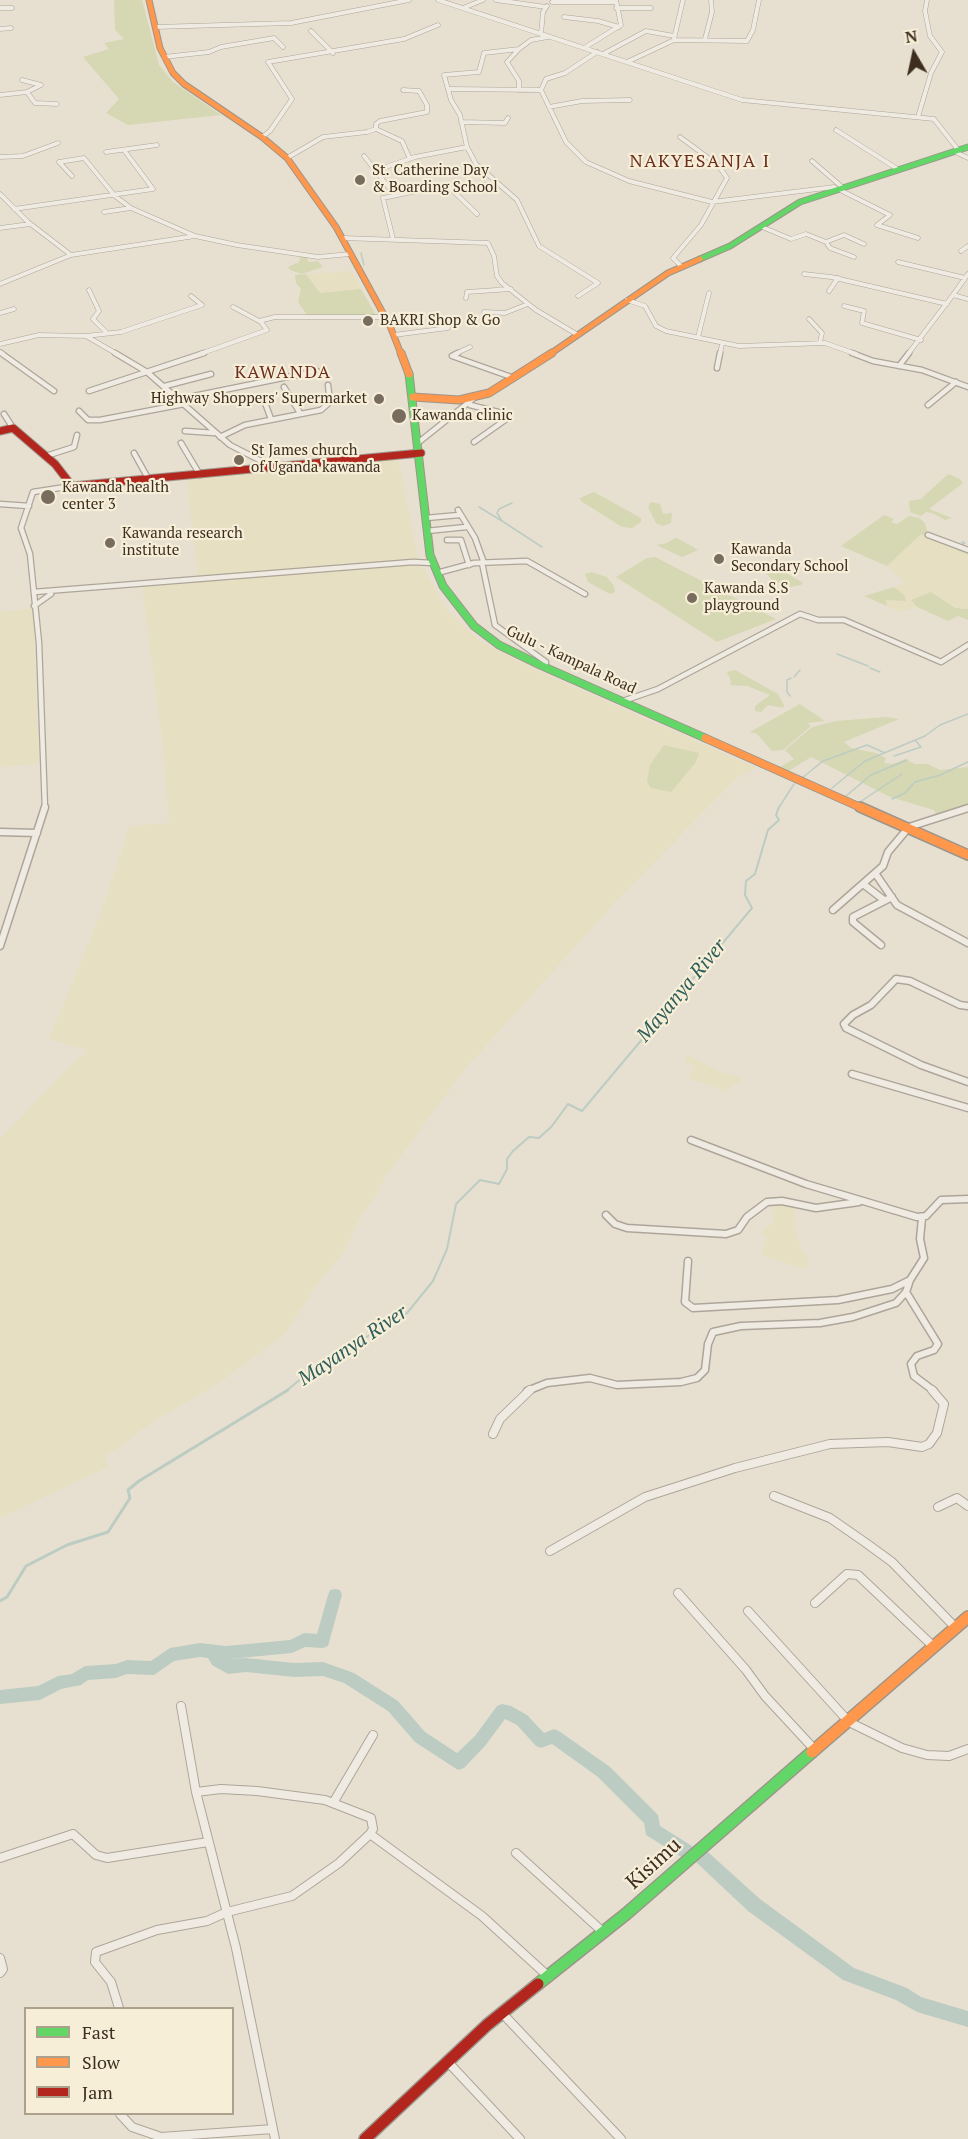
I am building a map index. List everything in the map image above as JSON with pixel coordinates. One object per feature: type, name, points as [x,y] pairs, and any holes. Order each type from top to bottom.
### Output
[{"type":"main road","name":"Gulu - Kampala Road","points":[[149,0],[164,57],[173,73],[184,84],[262,137],[287,158],[342,238],[394,335],[410,376],[421,453],[427,531],[433,564],[455,605],[474,626],[499,645],[545,667],[968,855]]},
{"type":"main road","points":[[413,398],[472,401],[514,378],[627,300],[681,266],[730,246],[800,201],[960,150]]},
{"type":"main road","points":[[0,431],[12,428],[46,456],[72,486],[421,453]]},
{"type":"main road","name":"Kisimu","points":[[365,2139],[447,2061],[502,2013],[604,1932],[968,1617]]},
{"type":"street","points":[[155,27],[289,23],[409,0]]},
{"type":"street","points":[[438,0],[742,100],[918,117],[937,121],[968,158]]},
{"type":"street","points":[[462,9],[483,0]]},
{"type":"street","points":[[496,0],[546,7]]},
{"type":"street","points":[[627,62],[674,38],[683,0]]},
{"type":"street","points":[[705,39],[712,12],[711,0]]},
{"type":"street","points":[[603,54],[646,31],[674,38],[749,40],[759,0]]},
{"type":"street","points":[[918,117],[931,73],[942,52],[930,36],[925,10],[927,0]]},
{"type":"street","points":[[542,33],[543,12],[552,1],[615,1],[621,23],[619,27],[584,48]]},
{"type":"street","points":[[0,8],[12,8]]},
{"type":"street","points":[[616,8],[651,8]]},
{"type":"street","points":[[564,17],[598,21],[619,27]]},
{"type":"street","points":[[262,137],[270,131],[292,99],[268,63],[404,39],[438,25]]},
{"type":"street","points":[[0,29],[11,28]]},
{"type":"street","points":[[311,31],[333,53]]},
{"type":"street","points":[[519,90],[519,81],[507,62],[531,40],[551,37]]},
{"type":"street","points":[[164,57],[209,52],[221,47],[274,38],[283,47]]},
{"type":"street","points":[[519,49],[484,53],[478,72],[446,74],[450,97],[459,112],[467,147],[478,167],[517,200],[539,246],[598,283],[579,296]]},
{"type":"street","points":[[597,52],[565,73],[546,79],[541,90],[569,147],[586,162],[629,181],[712,202],[828,186],[841,188]]},
{"type":"street","points":[[0,95],[27,92],[41,85],[22,80]]},
{"type":"street","points":[[450,89],[541,90]]},
{"type":"street","points":[[376,129],[376,123],[386,119],[428,112],[427,105],[419,91],[403,90]]},
{"type":"street","points":[[27,92],[35,103],[57,104]]},
{"type":"street","points":[[549,107],[582,101],[630,100]]},
{"type":"street","points":[[461,122],[505,123],[508,118]]},
{"type":"street","points":[[287,158],[323,137],[376,129],[402,141],[410,159]]},
{"type":"street","points":[[836,130],[899,170]]},
{"type":"street","points":[[680,137],[726,174],[727,178],[701,225],[673,258],[681,266]]},
{"type":"street","points":[[0,157],[23,156],[58,143]]},
{"type":"street","points":[[106,152],[157,145]]},
{"type":"street","points":[[377,170],[410,159],[467,147]]},
{"type":"street","points":[[14,208],[153,189],[124,150]]},
{"type":"street","points":[[363,156],[377,170],[394,194]]},
{"type":"street","points":[[72,176],[59,162],[84,158],[115,196],[131,208],[175,225],[195,236],[237,245],[318,257],[350,254]]},
{"type":"street","points":[[812,161],[841,188],[890,214],[877,225],[918,238]]},
{"type":"street","points":[[393,239],[382,198],[394,194],[498,184]]},
{"type":"street","points":[[450,189],[477,214]]},
{"type":"street","points":[[0,194],[30,224],[71,255]]},
{"type":"street","points":[[104,212],[131,208]]},
{"type":"street","points":[[0,228],[30,224]]},
{"type":"street","points":[[762,227],[791,239],[804,234],[826,242],[830,248],[854,257]]},
{"type":"street","points":[[826,242],[844,235],[864,244]]},
{"type":"street","points":[[0,284],[71,255],[116,246],[195,236]]},
{"type":"street","points":[[342,238],[488,243],[494,256],[497,276],[528,303],[578,335]]},
{"type":"street","points":[[961,251],[968,246]]},
{"type":"street","points":[[898,262],[967,276],[921,340],[899,366]]},
{"type":"street","points":[[804,274],[838,278],[947,304]]},
{"type":"street","points":[[828,291],[838,278]]},
{"type":"street","points":[[466,298],[465,293],[470,292],[511,289]]},
{"type":"street","points":[[89,290],[99,312],[93,319],[106,332]]},
{"type":"street","points":[[698,337],[709,293]]},
{"type":"street","points":[[953,295],[968,299]]},
{"type":"street","points":[[0,344],[39,335],[86,336],[121,332],[202,305],[191,296]]},
{"type":"street","points":[[627,300],[640,303],[649,310],[659,329],[722,344],[820,342],[867,359],[934,373],[968,387]]},
{"type":"street","points":[[484,312],[506,313],[528,303]]},
{"type":"street","points":[[844,306],[864,311],[862,323],[921,340]]},
{"type":"street","points":[[89,391],[267,330],[259,321],[233,307]]},
{"type":"street","points":[[0,313],[14,309]]},
{"type":"street","points":[[259,321],[275,317],[384,317]]},
{"type":"street","points":[[809,319],[822,333],[820,342]]},
{"type":"street","points":[[394,335],[448,328]]},
{"type":"street","points":[[86,336],[147,372],[214,433],[248,456],[274,467]]},
{"type":"street","points":[[717,368],[722,344]]},
{"type":"street","points":[[470,347],[452,356],[514,378]]},
{"type":"street","points":[[0,352],[54,391]]},
{"type":"street","points":[[179,399],[317,371]]},
{"type":"street","points":[[165,386],[211,374]]},
{"type":"street","points":[[928,405],[956,382]]},
{"type":"street","points":[[220,437],[240,426],[318,411],[327,405],[331,396],[328,385]]},
{"type":"street","points":[[284,387],[300,413]]},
{"type":"street","points":[[264,400],[271,419]]},
{"type":"street","points":[[419,442],[472,401],[502,413],[508,418],[474,442]]},
{"type":"street","points":[[79,411],[86,418],[100,420],[184,404]]},
{"type":"street","points":[[3,414],[12,428]]},
{"type":"street","points":[[185,431],[214,433]]},
{"type":"street","points":[[46,456],[74,447],[77,435]]},
{"type":"street","points":[[181,443],[200,475]]},
{"type":"street","points":[[134,453],[149,480]]},
{"type":"street","points":[[0,946],[32,855],[39,819],[45,810],[39,643],[29,547],[21,532],[34,491],[72,486]]},
{"type":"street","points":[[0,504],[29,506]]},
{"type":"street","points":[[426,518],[458,512],[475,538],[483,563],[495,625],[546,662],[545,667]]},
{"type":"street","points":[[427,531],[466,527]]},
{"type":"street","points":[[928,535],[968,550]]},
{"type":"street","points":[[447,540],[461,540],[470,565]]},
{"type":"street","points":[[34,592],[413,562],[470,565],[527,561],[585,594]]},
{"type":"street","points":[[413,562],[433,564]]},
{"type":"street","points":[[34,606],[54,592]]},
{"type":"street","points":[[623,701],[658,689],[800,614],[813,619],[844,620],[941,662],[968,645]]},
{"type":"street","points":[[833,910],[883,866],[888,852],[909,827],[968,808]]},
{"type":"street","points":[[0,832],[37,833]]},
{"type":"street","points":[[876,873],[897,905],[932,927],[968,943]]},
{"type":"street","points":[[863,884],[884,900]]},
{"type":"street","points":[[881,945],[853,922],[856,913],[892,897]]},
{"type":"street","points":[[968,1006],[960,1005],[901,979],[891,983],[872,1005],[853,1015],[844,1024],[846,1028],[921,1065],[968,1082]]},
{"type":"street","points":[[852,1074],[968,1108]]},
{"type":"street","points":[[691,1140],[751,1165],[859,1202],[922,1218]]},
{"type":"street","points":[[493,1434],[500,1419],[527,1391],[547,1383],[579,1378],[617,1385],[690,1380],[702,1375],[705,1370],[708,1344],[713,1332],[741,1326],[820,1323],[844,1319],[896,1303],[906,1292],[910,1280],[924,1258],[920,1239],[922,1218],[941,1200],[968,1199]]},
{"type":"street","points":[[606,1215],[615,1224],[627,1227],[726,1234],[738,1230],[747,1217],[767,1202],[782,1201],[816,1208],[859,1202]]},
{"type":"street","points":[[688,1261],[685,1302],[696,1308],[785,1302],[823,1303],[892,1289],[910,1280]]},
{"type":"street","points":[[550,1551],[645,1497],[735,1468],[830,1444],[888,1442],[922,1447],[929,1444],[937,1433],[944,1404],[940,1396],[914,1376],[911,1364],[917,1356],[934,1350],[938,1344],[906,1292]]},
{"type":"street","points":[[774,1496],[830,1518],[866,1543],[892,1562],[955,1627]]},
{"type":"street","points":[[938,1507],[957,1498],[968,1506]]},
{"type":"street","points":[[815,1603],[848,1574],[858,1575],[934,1647]]},
{"type":"street","points":[[678,1593],[746,1670],[765,1696],[815,1750]]},
{"type":"street","points":[[748,1611],[849,1722],[902,1748],[927,1755],[949,1756],[968,1749]]},
{"type":"street","points":[[181,1706],[196,1792],[227,1912],[275,2139]]},
{"type":"street","points":[[333,1803],[373,1735]]},
{"type":"street","points":[[119,2007],[111,1982],[95,1962],[96,1952],[157,1930],[207,1922],[227,1912],[292,1896],[339,1863],[373,1829],[371,1818],[333,1803],[257,1791],[221,1789],[196,1792]]},
{"type":"street","points":[[0,1858],[73,1834],[96,1855],[107,1858],[208,1842]]},
{"type":"street","points":[[369,1834],[482,1916],[549,1977]]},
{"type":"street","points":[[516,1853],[604,1932]]},
{"type":"street","points":[[0,1958],[3,1969],[0,1972]]},
{"type":"street","points":[[502,2013],[621,2139]]},
{"type":"street","points":[[447,2061],[520,2139]]},
{"type":"street","points":[[121,2115],[132,2127],[161,2137],[174,2138],[273,2129]]},
{"type":"shaded area","points":[[352,271],[361,289],[320,293],[306,274]]},
{"type":"shaded area","points":[[398,459],[418,558],[447,610],[468,630],[482,642],[531,668],[757,768],[738,777],[622,895],[466,1068],[385,1177],[378,1193],[361,1216],[343,1253],[315,1287],[285,1334],[219,1383],[151,1423],[120,1447],[105,1455],[108,1467],[0,1518],[0,1138],[87,1050],[49,1039],[99,918],[130,826],[169,823],[162,739],[142,586],[198,581],[187,479],[352,461],[355,466]]},
{"type":"shaded area","points":[[921,534],[968,555],[968,609],[955,608],[931,592],[911,601],[917,607],[899,612],[887,606],[886,600],[902,601],[904,595],[894,587],[905,583],[887,566]]},
{"type":"shaded area","points":[[33,608],[39,764],[0,767],[0,612]]},
{"type":"shaded area","points":[[688,1055],[722,1073],[739,1077],[740,1081],[729,1088],[727,1093],[714,1086],[692,1080],[689,1074],[695,1069],[684,1059]]},
{"type":"shaded area","points":[[776,1202],[792,1205],[795,1210],[796,1232],[802,1250],[808,1257],[809,1265],[804,1269],[761,1255],[767,1238],[763,1237],[763,1229],[774,1223],[772,1211]]},
{"type":"green space","points":[[114,0],[142,0],[159,65],[173,82],[221,115],[128,125],[106,113],[119,99],[83,57],[109,49],[104,43],[124,39],[115,30]]},
{"type":"green space","points":[[300,256],[307,257],[308,262],[318,261],[323,267],[302,274],[290,270],[288,267],[299,262]]},
{"type":"green space","points":[[306,274],[320,293],[361,289],[377,317],[307,315],[298,302],[301,289],[296,283],[295,275]]},
{"type":"green space","points":[[948,474],[960,479],[963,483],[929,509],[952,518],[945,520],[932,513],[926,512],[921,516],[910,512],[909,501],[921,499]]},
{"type":"green space","points":[[594,492],[641,518],[641,522],[632,528],[622,527],[581,501],[580,498]]},
{"type":"green space","points":[[651,502],[660,504],[663,514],[672,513],[671,523],[663,526],[656,523],[648,507]]},
{"type":"green space","points":[[884,515],[894,519],[891,522],[897,524],[909,516],[919,518],[925,523],[928,535],[968,551],[968,555],[921,534],[887,566],[841,546]]},
{"type":"green space","points":[[676,538],[698,550],[682,557],[656,545]]},
{"type":"green space","name":"Kawanda S.S playground","points":[[655,557],[776,619],[717,642],[616,577],[647,558]]},
{"type":"green space","points":[[770,563],[803,583],[791,587],[773,581],[762,568]]},
{"type":"green space","points":[[591,572],[607,577],[614,586],[615,592],[610,594],[588,582],[585,574]]},
{"type":"green space","points":[[894,587],[904,595],[906,601],[886,600],[887,606],[864,596]]},
{"type":"green space","points":[[931,592],[955,608],[968,609],[968,620],[958,616],[948,621],[917,607],[911,600]]},
{"type":"green space","points":[[735,670],[778,694],[784,705],[783,708],[768,705],[761,712],[755,711],[755,706],[770,695],[747,686],[730,685],[731,681],[727,672]]},
{"type":"green space","points":[[800,704],[825,721],[808,723],[811,726],[783,750],[772,751],[757,734],[750,732]]},
{"type":"green space","points":[[886,717],[899,719],[844,742],[851,748],[876,753],[886,758],[884,763],[893,764],[905,759],[915,764],[928,764],[940,770],[968,767],[968,806],[938,817],[934,810],[890,797],[811,757],[787,772],[778,768],[794,759],[785,750],[812,727],[836,721]]},
{"type":"green space","points":[[664,745],[699,753],[696,762],[671,792],[651,788],[647,782],[650,765]]},
{"type":"waterway","points":[[361,253],[364,265]]},
{"type":"waterway","points":[[502,521],[497,513],[499,509],[512,503]]},
{"type":"waterway","points":[[479,507],[502,521]]},
{"type":"waterway","points":[[502,521],[542,547]]},
{"type":"waterway","points":[[961,545],[965,543],[962,542]]},
{"type":"waterway","points":[[837,654],[868,666]]},
{"type":"waterway","points":[[870,668],[880,672]]},
{"type":"waterway","points":[[794,677],[800,670]]},
{"type":"waterway","points":[[790,696],[787,692],[787,680],[791,678]]},
{"type":"waterway","name":"Mayanya River","points":[[885,753],[925,736],[940,725],[968,714]]},
{"type":"waterway","points":[[894,756],[921,747],[916,741]]},
{"type":"waterway","name":"Mayanya River","points":[[802,778],[823,761],[867,745],[885,753]]},
{"type":"waterway","name":"Mayanya River","points":[[832,788],[865,761],[885,753]]},
{"type":"waterway","points":[[846,796],[871,775],[907,760]]},
{"type":"waterway","points":[[892,799],[905,793],[915,782],[940,775],[968,762]]},
{"type":"waterway","points":[[860,802],[902,774]]},
{"type":"waterway","name":"Mayanya River","points":[[779,808],[794,784]]},
{"type":"waterway","name":"Mayanya River","points":[[286,1391],[317,1366],[407,1313],[433,1281],[447,1249],[456,1204],[480,1180],[499,1184],[507,1169],[507,1159],[513,1151],[529,1137],[539,1138],[552,1126],[568,1104],[582,1111],[752,908],[745,895],[746,881],[755,874],[768,830],[779,820],[776,815],[779,808]]},
{"type":"waterway","name":"Mayanya River","points":[[0,1601],[7,1597],[26,1566],[67,1545],[108,1532],[130,1498],[128,1490],[139,1481],[288,1390]]},
{"type":"waterway","name":"Mayanya River","points":[[0,1697],[40,1693],[58,1683],[76,1680],[85,1673],[116,1671],[127,1667],[154,1668],[170,1655],[200,1650],[226,1653],[292,1646],[304,1640],[323,1641],[335,1595]]},
{"type":"waterway","points":[[213,1652],[217,1660],[228,1667],[246,1665],[294,1670],[323,1669],[349,1678],[393,1706],[420,1737],[458,1763],[480,1741],[502,1711],[506,1711],[522,1720],[541,1741],[554,1736],[604,1772],[652,1820],[652,1830],[686,1851]]},
{"type":"waterway","points":[[703,1858],[754,1905],[849,1974],[901,1994],[917,2004],[968,2019]]},
{"type":"traffic: fast","points":[[700,259],[730,246],[800,202],[968,147]]},
{"type":"traffic: fast","points":[[409,374],[430,555],[443,586],[474,626],[499,645],[540,665],[705,738]]},
{"type":"traffic: fast","points":[[538,1984],[626,1914],[812,1752]]},
{"type":"traffic: slow","points":[[149,0],[160,48],[173,73],[184,84],[262,137],[287,158],[336,227],[390,326],[409,374]]},
{"type":"traffic: slow","points":[[413,397],[459,400],[489,393],[532,367],[668,273],[700,259]]},
{"type":"traffic: slow","points":[[705,738],[968,855]]},
{"type":"traffic: slow","points":[[812,1752],[968,1617]]},
{"type":"traffic: jam","points":[[0,431],[13,428],[55,464],[72,486],[421,453]]},
{"type":"traffic: jam","points":[[365,2139],[487,2025],[538,1984]]},
{"type":"place","name":"St. Catherine Day & Boarding School","points":[[360,180]]},
{"type":"place","name":"BAKRI Shop & Go","points":[[368,321]]},
{"type":"place","name":"Highway Shoppers' Supermarket","points":[[379,399]]},
{"type":"place","name":"Kawanda clinic","points":[[399,416]]},
{"type":"place","name":"St James church of Uganda kawanda","points":[[239,460]]},
{"type":"place","name":"Kawanda health center 3","points":[[48,497]]},
{"type":"place","name":"Kawanda research institute","points":[[110,543]]},
{"type":"place","name":"Kawanda Secondary School","points":[[719,559]]},
{"type":"place","name":"Kawanda S.S playground","points":[[692,598]]},
{"type":"district","name":"NAKYESANJA I","points":[[700,162]]},
{"type":"district","name":"KAWANDA","points":[[283,373]]}]
